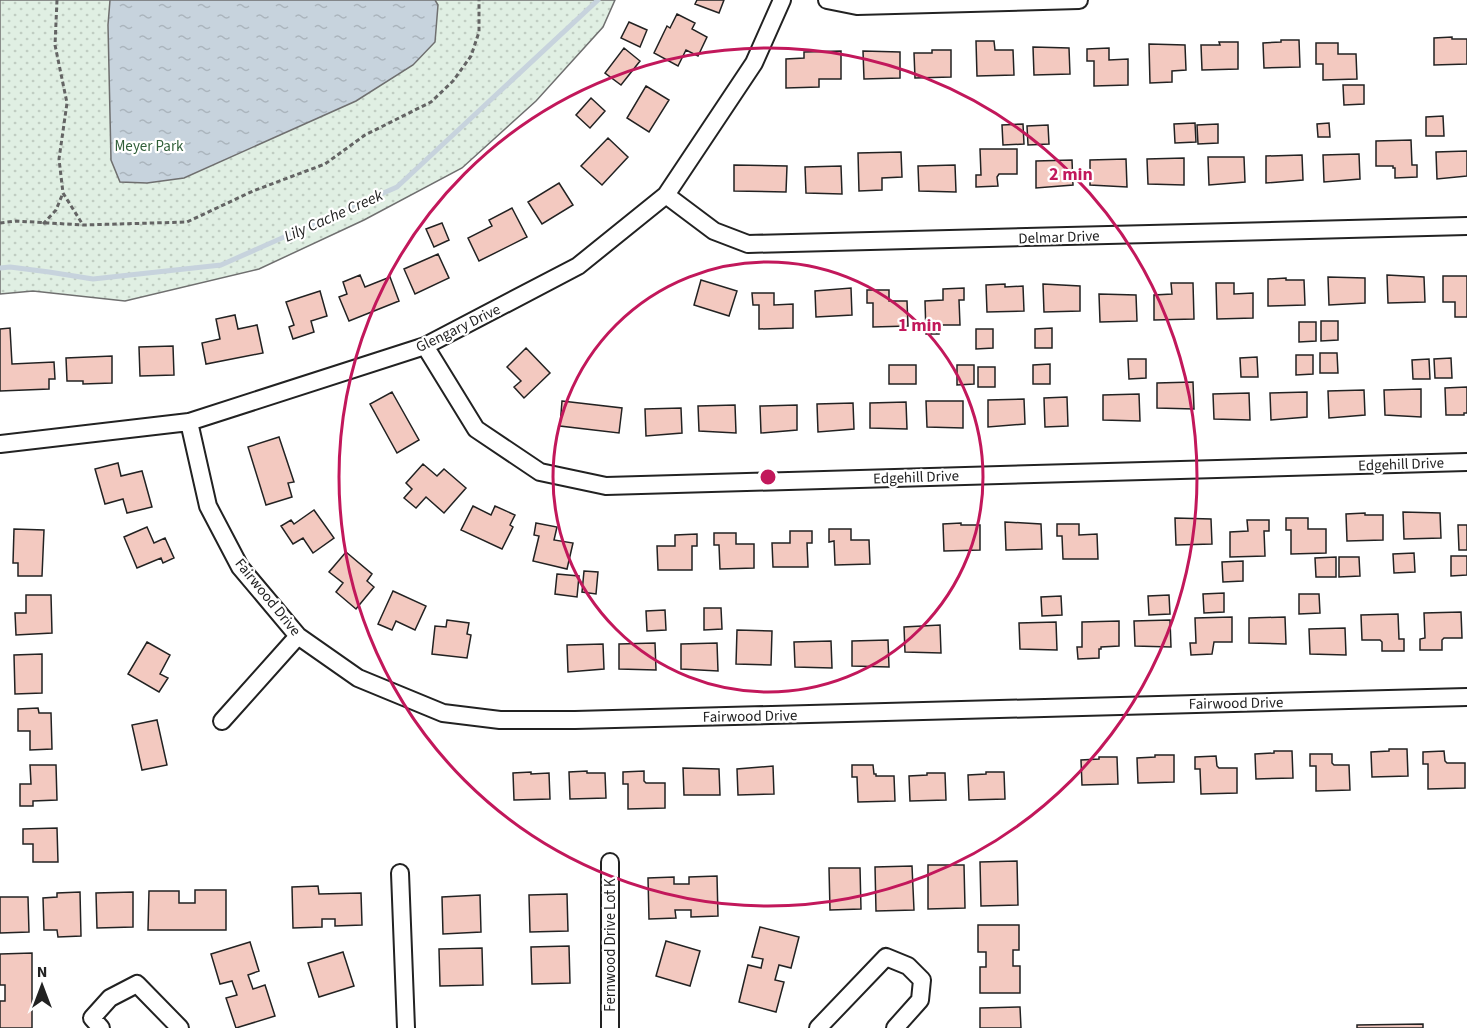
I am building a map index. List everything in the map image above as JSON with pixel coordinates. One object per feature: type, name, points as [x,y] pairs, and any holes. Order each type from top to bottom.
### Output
[{"type":"street","name":"Glengary Drive","points":[[0,444],[189,422],[425,346],[578,267],[666,195],[754,63],[782,0]]},
{"type":"street","points":[[827,0],[857,6],[1079,0]]},
{"type":"street","name":"Delmar Drive","points":[[666,195],[714,231],[748,244],[1467,226]]},
{"type":"street","name":"Edgehill Drive","points":[[425,346],[476,429],[540,472],[606,486],[1467,462]]},
{"type":"street","name":"Fairwood Drive","points":[[189,422],[208,506],[240,567],[297,636],[358,678],[443,713],[500,720],[575,720],[1467,697]]},
{"type":"street","points":[[222,721],[297,636]]},
{"type":"street","name":"Fernwood Drive Lot K","points":[[610,862],[610,1028]]},
{"type":"street","points":[[400,873],[406,1028]]},
{"type":"street","points":[[819,1028],[886,957],[908,966],[922,980],[920,1000],[895,1028]]},
{"type":"street","points":[[101,1028],[92,1018],[110,998],[137,984],[180,1028]]},
{"type":"path","points":[[57,0],[55,45],[67,103],[59,159],[63,193],[83,225]]},
{"type":"path","points":[[0,223],[16,221],[83,225],[188,222],[253,190],[325,164],[365,135],[431,102],[453,81],[471,56],[479,32],[479,0]]},
{"type":"path","points":[[43,224],[56,210],[63,193]]},
{"type":"green space","name":"Meyer Park","points":[[0,0],[615,0],[603,27],[536,101],[462,168],[364,220],[259,269],[125,301],[33,291],[0,294]]},
{"type":"water","points":[[110,0],[435,0],[438,5],[435,42],[413,65],[356,101],[184,178],[147,183],[120,182],[111,160],[108,25]]},
{"type":"building","points":[[697,0],[724,0],[719,13],[695,4]]},
{"type":"building","points":[[677,14],[695,23],[692,29],[707,37],[698,56],[686,50],[678,66],[654,53],[667,26],[670,28]]},
{"type":"building","points":[[629,22],[647,30],[640,47],[621,38]]},
{"type":"building","points":[[1452,37],[1452,39],[1467,39],[1467,64],[1434,65],[1434,38]]},
{"type":"building","points":[[1281,40],[1299,40],[1300,67],[1264,68],[1263,43],[1281,42]]},
{"type":"building","points":[[976,41],[994,41],[995,50],[1013,50],[1014,75],[977,76]]},
{"type":"building","points":[[1219,42],[1238,42],[1238,69],[1202,70],[1201,45],[1220,45]]},
{"type":"building","points":[[1316,43],[1338,43],[1338,54],[1356,54],[1357,79],[1323,80],[1323,64],[1316,64]]},
{"type":"building","points":[[1149,44],[1185,45],[1186,70],[1172,71],[1172,82],[1150,83]]},
{"type":"building","points":[[1033,47],[1069,48],[1070,74],[1034,75]]},
{"type":"building","points":[[624,48],[640,61],[621,85],[605,73]]},
{"type":"building","points":[[1109,48],[1109,60],[1128,59],[1128,85],[1094,86],[1094,61],[1087,61],[1087,49]]},
{"type":"building","points":[[932,50],[951,50],[951,77],[915,78],[914,53],[932,53]]},
{"type":"building","points":[[841,51],[841,79],[819,79],[819,87],[786,88],[786,59],[804,58],[804,52]]},
{"type":"building","points":[[863,51],[900,52],[900,78],[864,79]]},
{"type":"building","points":[[1343,85],[1364,85],[1364,104],[1344,105]]},
{"type":"building","points":[[646,86],[669,100],[649,132],[627,118]]},
{"type":"building","points":[[591,98],[605,111],[590,128],[576,115]]},
{"type":"building","points":[[1443,116],[1444,136],[1426,136],[1426,117]]},
{"type":"building","points":[[1195,123],[1196,142],[1175,143],[1174,124]]},
{"type":"building","points":[[1329,123],[1330,137],[1318,137],[1317,124]]},
{"type":"building","points":[[1023,124],[1024,144],[1003,145],[1002,125]]},
{"type":"building","points":[[1218,124],[1218,143],[1198,144],[1197,125]]},
{"type":"building","points":[[1048,125],[1049,144],[1028,145],[1027,126]]},
{"type":"building","points":[[608,138],[628,157],[602,185],[581,166]]},
{"type":"building","points":[[1411,140],[1412,165],[1417,165],[1417,177],[1395,178],[1393,166],[1376,166],[1376,141]]},
{"type":"building","points":[[980,149],[1017,149],[1017,174],[999,174],[998,186],[976,187],[976,175],[981,175]]},
{"type":"building","points":[[1467,151],[1467,176],[1437,179],[1436,152]]},
{"type":"building","points":[[901,152],[902,177],[882,178],[882,190],[859,191],[858,153]]},
{"type":"building","points":[[1359,154],[1360,179],[1324,182],[1323,155]]},
{"type":"building","points":[[1302,155],[1303,180],[1266,183],[1266,156]]},
{"type":"building","points":[[1208,157],[1244,157],[1245,182],[1209,185]]},
{"type":"building","points":[[1184,158],[1184,185],[1148,184],[1147,159]]},
{"type":"building","points":[[1126,159],[1127,187],[1090,185],[1090,160]]},
{"type":"building","points":[[1072,160],[1073,185],[1036,188],[1036,161]]},
{"type":"building","points":[[734,165],[787,166],[786,192],[734,191]]},
{"type":"building","points":[[955,165],[956,192],[919,191],[918,166]]},
{"type":"building","points":[[841,166],[842,194],[806,193],[805,167]]},
{"type":"building","points":[[559,183],[573,205],[542,224],[528,202]]},
{"type":"building","points":[[512,208],[527,237],[479,261],[468,238],[492,226],[489,220]]},
{"type":"building","points":[[442,223],[449,240],[434,247],[426,229]]},
{"type":"building","points":[[438,254],[449,278],[415,294],[404,269]]},
{"type":"building","points":[[360,275],[365,287],[390,277],[399,301],[349,321],[339,297],[347,294],[343,282]]},
{"type":"building","points":[[1387,275],[1424,277],[1425,302],[1388,303]]},
{"type":"building","points":[[1443,276],[1467,276],[1467,317],[1455,317],[1455,302],[1443,302]]},
{"type":"building","points":[[1328,277],[1365,278],[1365,303],[1329,305]]},
{"type":"building","points":[[1286,278],[1286,280],[1304,280],[1305,305],[1268,306],[1268,279]]},
{"type":"building","points":[[701,280],[737,291],[729,316],[694,305]]},
{"type":"building","points":[[1171,283],[1193,283],[1194,319],[1154,320],[1154,295],[1172,294]]},
{"type":"building","points":[[1216,283],[1234,283],[1234,294],[1253,293],[1253,318],[1217,319]]},
{"type":"building","points":[[1005,284],[1005,287],[1023,286],[1024,311],[987,312],[986,285]]},
{"type":"building","points":[[1043,284],[1080,286],[1080,311],[1044,312]]},
{"type":"building","points":[[851,288],[852,315],[816,317],[815,291]]},
{"type":"building","points":[[964,288],[964,300],[959,300],[960,325],[939,325],[939,334],[926,334],[925,301],[943,300],[943,289]]},
{"type":"building","points":[[867,290],[889,290],[889,301],[907,301],[908,326],[873,327],[873,303],[867,303]]},
{"type":"building","points":[[320,291],[327,316],[311,321],[314,332],[293,339],[289,327],[294,325],[286,302]]},
{"type":"building","points":[[752,293],[774,293],[774,305],[793,304],[793,328],[759,329],[759,305],[753,305]]},
{"type":"building","points":[[1099,294],[1136,295],[1137,321],[1100,322]]},
{"type":"building","points":[[235,315],[238,329],[257,325],[263,353],[206,364],[202,343],[220,339],[216,319]]},
{"type":"building","points":[[1321,321],[1338,321],[1338,340],[1321,341]]},
{"type":"building","points":[[1299,322],[1316,322],[1316,341],[1299,342]]},
{"type":"building","points":[[10,328],[12,364],[54,362],[55,379],[49,379],[49,389],[0,391],[0,329]]},
{"type":"building","points":[[1052,328],[1052,348],[1035,348],[1035,329]]},
{"type":"building","points":[[976,329],[993,329],[993,348],[976,349]]},
{"type":"building","points":[[173,346],[174,375],[140,376],[139,347]]},
{"type":"building","points":[[526,348],[550,373],[524,398],[514,387],[521,381],[507,367]]},
{"type":"building","points":[[1320,353],[1337,353],[1338,373],[1320,373]]},
{"type":"building","points":[[1296,355],[1313,355],[1313,374],[1296,375]]},
{"type":"building","points":[[112,356],[112,383],[83,384],[83,381],[67,381],[66,358]]},
{"type":"building","points":[[1257,357],[1258,377],[1241,377],[1240,358]]},
{"type":"building","points":[[1451,358],[1452,378],[1435,378],[1434,359]]},
{"type":"building","points":[[1128,359],[1146,359],[1146,378],[1129,379]]},
{"type":"building","points":[[1429,359],[1430,379],[1413,379],[1412,360]]},
{"type":"building","points":[[1050,364],[1050,384],[1033,384],[1033,365]]},
{"type":"building","points":[[889,365],[916,365],[916,384],[889,384]]},
{"type":"building","points":[[957,365],[974,365],[974,384],[957,385]]},
{"type":"building","points":[[978,367],[995,367],[995,387],[978,387]]},
{"type":"building","points":[[1193,382],[1194,409],[1157,408],[1157,383]]},
{"type":"building","points":[[1467,387],[1467,413],[1446,415],[1445,388]]},
{"type":"building","points":[[1421,389],[1421,417],[1385,415],[1384,390]]},
{"type":"building","points":[[1364,390],[1365,415],[1329,418],[1328,391]]},
{"type":"building","points":[[392,392],[419,440],[397,453],[370,404]]},
{"type":"building","points":[[1307,392],[1307,417],[1271,420],[1270,393]]},
{"type":"building","points":[[1249,393],[1250,420],[1214,419],[1213,394]]},
{"type":"building","points":[[1139,394],[1140,421],[1103,420],[1103,395]]},
{"type":"building","points":[[1067,397],[1068,426],[1045,427],[1044,398]]},
{"type":"building","points":[[1024,399],[1025,424],[988,427],[988,400]]},
{"type":"building","points":[[562,401],[622,408],[619,433],[560,426]]},
{"type":"building","points":[[926,401],[963,401],[963,428],[927,427]]},
{"type":"building","points":[[906,402],[907,429],[870,428],[870,403]]},
{"type":"building","points":[[853,403],[854,429],[818,432],[817,404]]},
{"type":"building","points":[[735,405],[736,433],[699,431],[698,406]]},
{"type":"building","points":[[797,405],[797,430],[761,433],[760,406]]},
{"type":"building","points":[[681,408],[682,433],[646,436],[645,409]]},
{"type":"building","points":[[279,437],[294,482],[288,483],[292,497],[266,505],[248,447]]},
{"type":"building","points":[[118,463],[121,476],[142,471],[152,507],[127,513],[123,499],[105,504],[95,469]]},
{"type":"building","points":[[423,464],[437,476],[444,469],[466,488],[444,513],[426,497],[416,508],[404,498],[412,489],[406,483]]},
{"type":"building","points":[[473,506],[491,515],[495,506],[515,515],[510,525],[513,527],[502,549],[461,530]]},
{"type":"building","points":[[314,510],[334,538],[313,553],[303,538],[293,544],[281,526],[291,520],[294,524]]},
{"type":"building","points":[[1403,512],[1440,513],[1441,538],[1404,539]]},
{"type":"building","points":[[1365,513],[1365,515],[1383,515],[1383,540],[1347,541],[1346,514]]},
{"type":"building","points":[[1175,518],[1211,519],[1212,544],[1176,545]]},
{"type":"building","points":[[1286,518],[1308,518],[1308,529],[1326,529],[1326,553],[1291,554],[1291,530],[1286,530]]},
{"type":"building","points":[[1247,520],[1269,520],[1269,531],[1264,531],[1265,556],[1230,557],[1230,532],[1248,531]]},
{"type":"building","points":[[1005,522],[1041,524],[1042,549],[1006,550]]},
{"type":"building","points":[[536,523],[557,527],[554,540],[573,543],[567,569],[533,561],[539,536],[534,535]]},
{"type":"building","points":[[961,523],[961,525],[980,525],[980,550],[944,551],[943,524]]},
{"type":"building","points":[[1057,524],[1079,524],[1079,535],[1097,534],[1098,559],[1063,559],[1062,536],[1057,536]]},
{"type":"building","points":[[1458,525],[1467,525],[1467,550],[1459,550]]},
{"type":"building","points":[[147,527],[154,543],[165,538],[174,558],[163,563],[161,558],[137,568],[124,537]]},
{"type":"building","points":[[14,529],[44,530],[42,576],[18,576],[18,563],[13,563]]},
{"type":"building","points":[[829,529],[851,529],[851,540],[869,540],[870,564],[835,565],[834,541],[829,542]]},
{"type":"building","points":[[790,531],[812,531],[812,543],[807,543],[808,567],[773,567],[772,543],[790,543]]},
{"type":"building","points":[[714,533],[736,533],[736,544],[754,544],[754,568],[720,569],[719,545],[714,545]]},
{"type":"building","points":[[697,534],[697,546],[692,546],[692,570],[658,570],[657,546],[675,546],[675,535]]},
{"type":"building","points":[[346,552],[372,574],[367,581],[374,587],[356,609],[336,592],[343,583],[329,572]]},
{"type":"building","points":[[1414,553],[1415,572],[1394,573],[1393,554]]},
{"type":"building","points":[[1451,556],[1467,556],[1467,575],[1451,576]]},
{"type":"building","points":[[1336,557],[1336,577],[1316,577],[1315,558]]},
{"type":"building","points":[[1339,557],[1359,557],[1360,576],[1339,577]]},
{"type":"building","points":[[1243,561],[1243,581],[1223,582],[1222,562]]},
{"type":"building","points":[[584,571],[598,572],[596,594],[582,592]]},
{"type":"building","points":[[557,574],[579,576],[577,597],[555,594]]},
{"type":"building","points":[[393,591],[426,606],[415,630],[396,621],[392,630],[378,624]]},
{"type":"building","points":[[1224,593],[1224,612],[1204,613],[1203,594]]},
{"type":"building","points":[[1299,594],[1319,594],[1320,613],[1299,614]]},
{"type":"building","points":[[26,595],[51,595],[52,633],[16,635],[15,613],[26,613]]},
{"type":"building","points":[[1169,595],[1170,614],[1149,615],[1148,596]]},
{"type":"building","points":[[1061,596],[1062,615],[1042,616],[1041,597]]},
{"type":"building","points":[[704,608],[721,608],[722,629],[704,630]]},
{"type":"building","points":[[665,610],[666,630],[647,631],[646,611]]},
{"type":"building","points":[[1461,612],[1462,638],[1444,638],[1442,650],[1420,650],[1420,639],[1425,638],[1424,613]]},
{"type":"building","points":[[1398,614],[1399,639],[1404,639],[1404,651],[1382,651],[1380,640],[1362,640],[1361,615]]},
{"type":"building","points":[[1232,617],[1232,642],[1214,642],[1212,654],[1191,655],[1190,643],[1196,643],[1195,618]]},
{"type":"building","points":[[1285,617],[1286,644],[1249,643],[1249,618]]},
{"type":"building","points":[[447,620],[469,623],[467,634],[471,635],[467,658],[432,654],[435,626],[446,627]]},
{"type":"building","points":[[1170,620],[1171,647],[1135,646],[1134,621]]},
{"type":"building","points":[[1119,621],[1119,646],[1101,647],[1099,658],[1078,659],[1077,647],[1082,647],[1082,622]]},
{"type":"building","points":[[1056,622],[1057,650],[1020,649],[1019,623]]},
{"type":"building","points":[[940,625],[941,653],[905,652],[904,627]]},
{"type":"building","points":[[1345,628],[1346,655],[1310,654],[1309,629]]},
{"type":"building","points":[[737,630],[772,631],[771,665],[736,664]]},
{"type":"building","points":[[888,640],[889,667],[852,666],[852,641]]},
{"type":"building","points":[[831,641],[832,668],[795,667],[794,642]]},
{"type":"building","points":[[147,642],[170,655],[160,674],[168,678],[159,692],[128,674]]},
{"type":"building","points":[[655,643],[656,670],[619,669],[619,644]]},
{"type":"building","points":[[717,643],[718,671],[681,669],[681,644]]},
{"type":"building","points":[[603,644],[604,669],[568,672],[567,645]]},
{"type":"building","points":[[42,654],[42,693],[15,694],[14,655]]},
{"type":"building","points":[[38,708],[39,713],[51,713],[52,749],[30,750],[30,731],[18,731],[18,709]]},
{"type":"building","points":[[157,720],[167,765],[142,770],[132,725]]},
{"type":"building","points":[[1389,749],[1407,749],[1408,776],[1372,777],[1371,752],[1389,751]]},
{"type":"building","points":[[1274,751],[1292,751],[1293,778],[1256,779],[1255,754],[1274,753]]},
{"type":"building","points":[[1444,751],[1447,763],[1465,763],[1465,788],[1428,789],[1428,764],[1423,764],[1423,752]]},
{"type":"building","points":[[1310,754],[1332,754],[1334,765],[1349,765],[1350,790],[1316,791],[1316,766],[1310,766]]},
{"type":"building","points":[[1155,755],[1174,755],[1174,782],[1138,783],[1137,758],[1155,757]]},
{"type":"building","points":[[1216,756],[1219,768],[1237,768],[1237,793],[1201,794],[1200,769],[1195,769],[1195,757]]},
{"type":"building","points":[[1099,757],[1117,757],[1118,784],[1082,785],[1081,760],[1099,759]]},
{"type":"building","points":[[30,765],[56,765],[57,800],[33,801],[33,806],[20,806],[20,784],[31,784]]},
{"type":"building","points":[[852,765],[873,765],[876,776],[894,776],[895,801],[858,802],[857,777],[852,777]]},
{"type":"building","points":[[773,766],[774,794],[738,795],[737,769]]},
{"type":"building","points":[[683,768],[719,769],[720,795],[684,795]]},
{"type":"building","points":[[587,771],[587,773],[605,773],[606,798],[570,799],[569,772]]},
{"type":"building","points":[[644,771],[646,783],[665,783],[665,808],[628,809],[628,784],[623,784],[623,772]]},
{"type":"building","points":[[531,772],[531,774],[549,773],[550,799],[514,800],[513,773]]},
{"type":"building","points":[[986,772],[1004,772],[1005,799],[969,800],[968,775],[986,774]]},
{"type":"building","points":[[927,773],[945,773],[946,800],[910,801],[909,776],[927,775]]},
{"type":"building","points":[[57,828],[58,862],[33,862],[33,844],[23,844],[23,829]]},
{"type":"building","points":[[1017,861],[1018,905],[981,906],[980,862]]},
{"type":"building","points":[[928,865],[964,865],[965,908],[928,909]]},
{"type":"building","points":[[912,866],[914,910],[876,911],[875,867]]},
{"type":"building","points":[[829,868],[860,868],[861,909],[830,910]]},
{"type":"building","points":[[717,876],[718,916],[691,917],[691,910],[675,910],[676,918],[649,919],[648,878],[674,877],[674,884],[689,884],[689,877]]},
{"type":"building","points":[[318,886],[319,894],[361,893],[362,925],[335,926],[335,919],[322,919],[322,927],[293,928],[292,887]]},
{"type":"building","points":[[195,890],[226,890],[226,930],[148,930],[149,891],[179,891],[179,903],[195,903]]},
{"type":"building","points":[[80,892],[81,936],[58,937],[57,930],[44,930],[43,898],[57,897],[57,893]]},
{"type":"building","points":[[133,892],[133,927],[97,928],[96,893]]},
{"type":"building","points":[[567,894],[568,931],[530,932],[529,895]]},
{"type":"building","points":[[480,895],[481,932],[443,934],[442,897]]},
{"type":"building","points":[[0,897],[28,897],[29,932],[0,933]]},
{"type":"building","points":[[978,925],[1019,925],[1019,950],[1013,950],[1013,966],[1020,966],[1020,993],[980,993],[980,967],[986,967],[986,952],[978,952]]},
{"type":"building","points":[[760,927],[799,937],[791,968],[779,965],[775,980],[784,982],[776,1012],[739,1002],[748,965],[761,968],[763,959],[752,957]]},
{"type":"building","points":[[666,941],[700,951],[690,986],[656,976]]},
{"type":"building","points":[[250,942],[259,971],[248,975],[253,989],[265,985],[275,1016],[236,1028],[226,998],[237,995],[232,981],[220,984],[211,954]]},
{"type":"building","points":[[569,946],[570,983],[532,984],[531,947]]},
{"type":"building","points":[[482,948],[483,985],[440,986],[439,949]]},
{"type":"building","points":[[343,952],[354,986],[319,997],[308,963]]},
{"type":"building","points":[[32,953],[32,1028],[0,1028],[0,1001],[5,1001],[5,985],[0,985],[0,954]]},
{"type":"building","points":[[1020,1007],[1021,1028],[980,1028],[980,1008]]},
{"type":"building","points":[[1423,1024],[1423,1028],[1357,1028],[1357,1025]]},
{"type":"waterway","name":"Lily Cache Creek","points":[[0,268],[10,267],[93,279],[221,265],[397,187],[598,0]]}]
